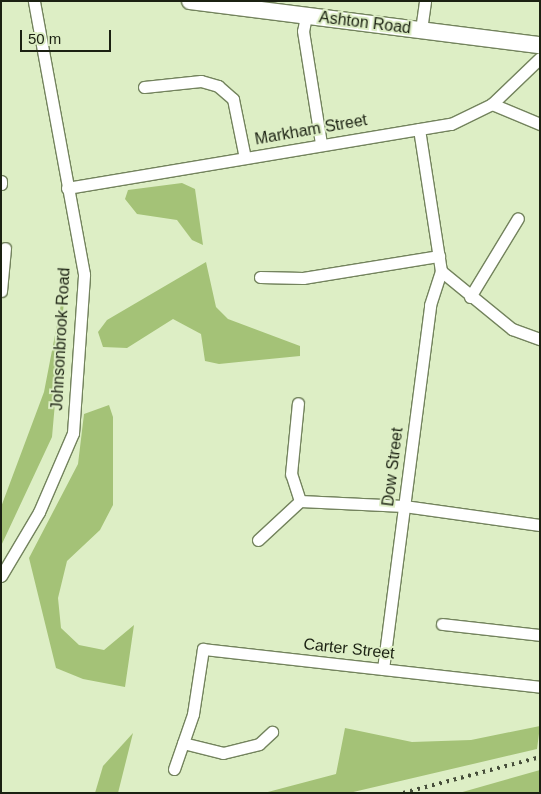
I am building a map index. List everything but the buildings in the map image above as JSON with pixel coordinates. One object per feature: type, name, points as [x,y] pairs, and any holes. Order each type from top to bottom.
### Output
[{"type":"main road","name":"Ashton Road","points":[[190,1],[540,45]]},
{"type":"street","name":"Johnsonbrook Road","points":[[1,576],[39,512],[73,433],[84,274],[34,1]]},
{"type":"street","points":[[422,30],[425,1]]},
{"type":"street","points":[[306,16],[303,31],[321,144]]},
{"type":"street","name":"Markham Street","points":[[67,188],[321,144],[451,124],[492,104],[540,58]]},
{"type":"street","points":[[144,87],[201,81],[218,86],[233,99],[245,158]]},
{"type":"street","points":[[492,104],[540,124]]},
{"type":"street","points":[[419,129],[441,271],[512,330],[540,339]]},
{"type":"street","points":[[470,296],[518,218]]},
{"type":"street","points":[[1,291],[5,248]]},
{"type":"street","points":[[260,277],[303,278],[439,256]]},
{"type":"street","name":"Dow Street","points":[[383,669],[430,305],[441,271]]},
{"type":"street","points":[[298,404],[290,474],[300,501]]},
{"type":"street","points":[[258,540],[300,501],[404,506],[540,525]]},
{"type":"street","points":[[442,624],[540,635]]},
{"type":"street","name":"Carter Street","points":[[182,743],[193,714],[192,696],[202,649],[540,687]]},
{"type":"street","points":[[174,769],[182,743],[223,753],[259,744],[272,732]]},
{"type":"green space","points":[[182,183],[195,189],[203,245],[192,240],[177,220],[137,214],[125,199],[128,190]]},
{"type":"green space","points":[[206,262],[216,307],[228,319],[300,346],[300,356],[219,364],[205,361],[201,334],[173,319],[127,348],[103,347],[98,332],[107,320]]},
{"type":"green space","points":[[66,278],[52,437],[1,546],[1,507],[44,392]]},
{"type":"green space","points":[[109,405],[113,417],[113,505],[100,530],[67,561],[58,598],[61,628],[79,645],[104,650],[134,625],[125,687],[83,679],[56,668],[29,558],[78,464],[84,414]]},
{"type":"green space","points":[[540,726],[537,749],[349,793],[264,793],[336,774],[345,728],[412,742],[471,740]]},
{"type":"green space","points":[[133,733],[118,793],[95,793],[103,766]]},
{"type":"green space","points":[[540,770],[540,793],[459,793]]},
{"type":"railway","points":[[403,793],[540,757]]}]
